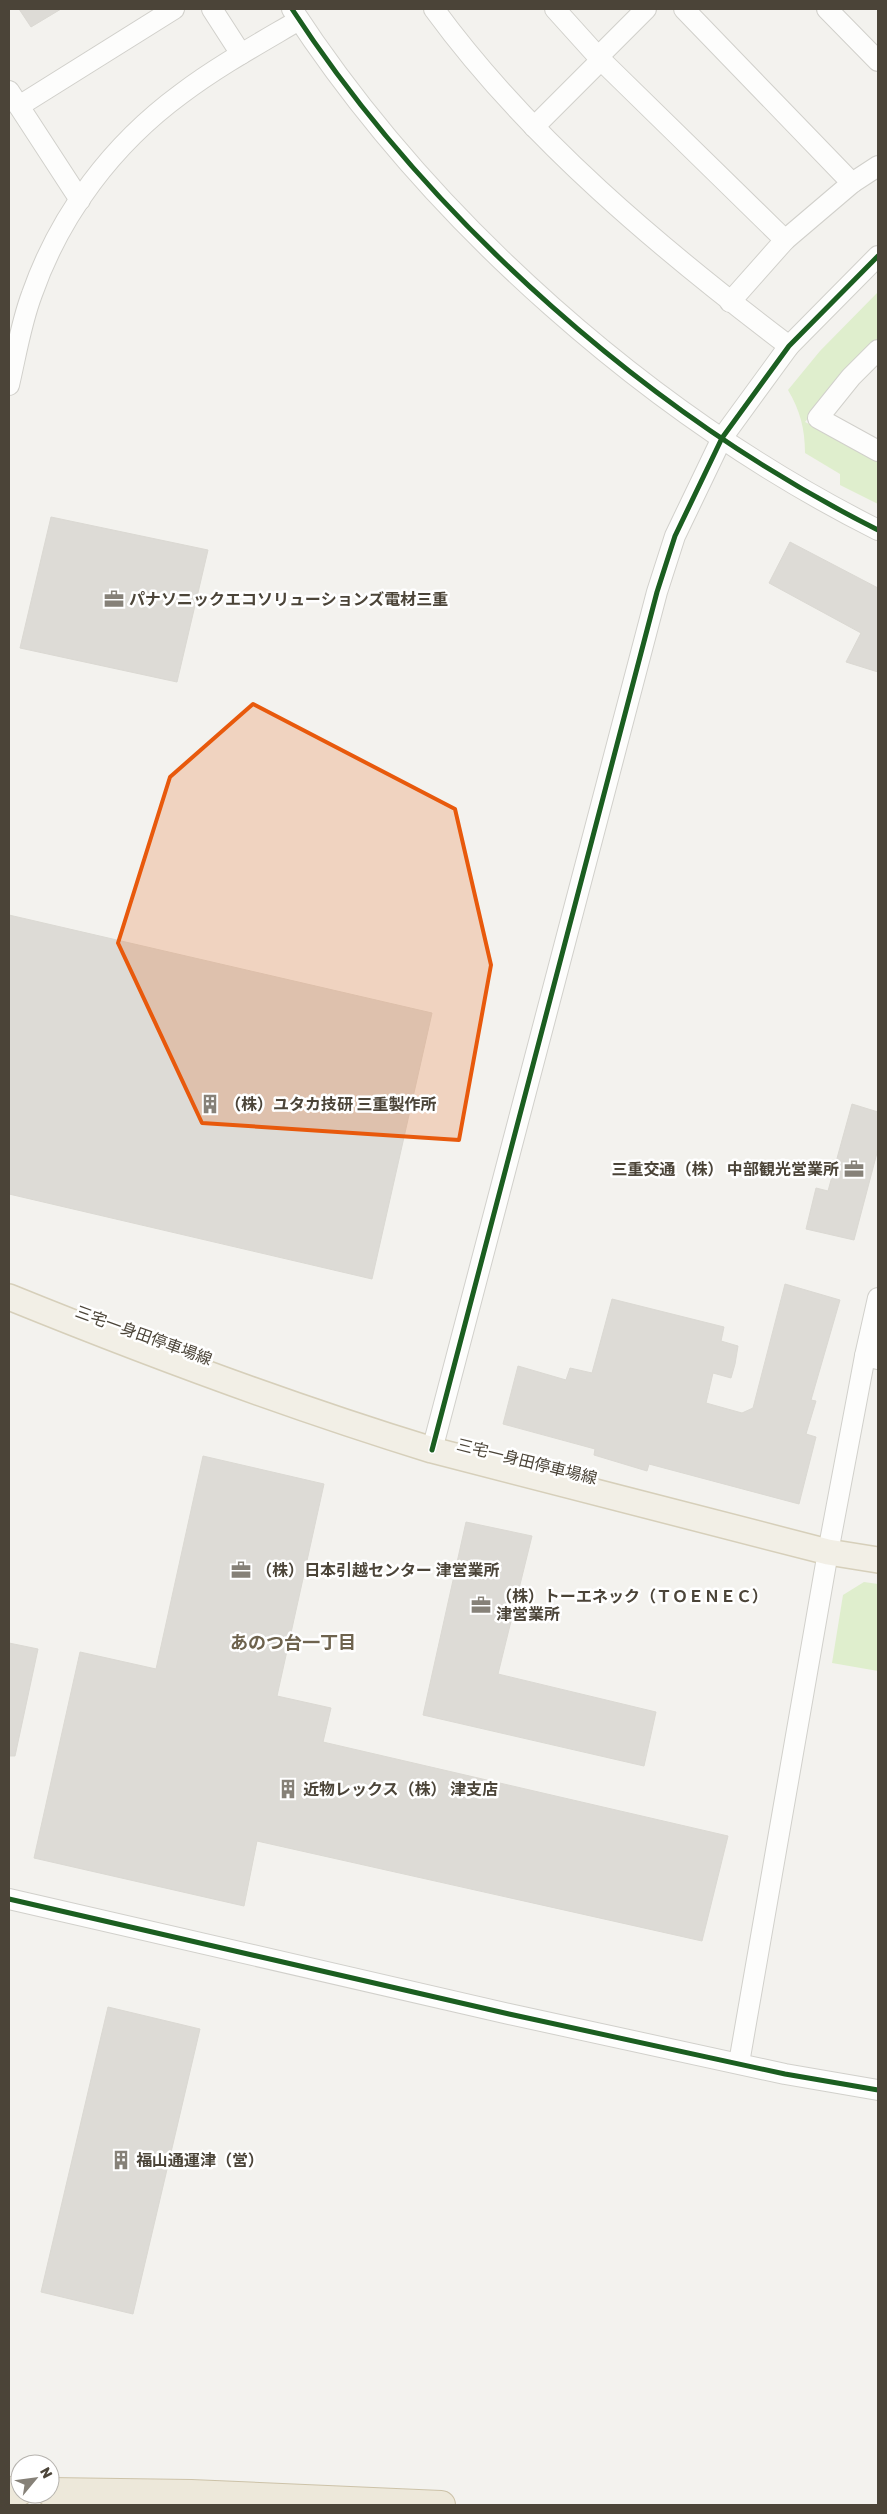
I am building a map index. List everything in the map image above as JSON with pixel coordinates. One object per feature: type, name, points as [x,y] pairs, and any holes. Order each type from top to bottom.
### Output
[{"type":"highway","points":[[60,2492],[191,2494],[441,2505]]},
{"type":"main road","name":"三宅一身田停車場線","points":[[9,1297],[136,1347],[376,1433],[432,1450],[828,1552],[878,1560]]},
{"type":"street","points":[[80,200],[13,100],[174,9]]},
{"type":"street","points":[[212,9],[241,54]]},
{"type":"street","points":[[434,9],[453,35],[534,127],[626,213],[730,302],[789,346]]},
{"type":"street","points":[[555,9],[599,59],[785,240]]},
{"type":"street","points":[[534,127],[646,9]]},
{"type":"street","points":[[684,9],[852,183]]},
{"type":"street","points":[[827,9],[878,61]]},
{"type":"street","points":[[9,386],[31,294],[60,229],[116,151],[152,116],[182,93],[241,54],[296,14],[396,147],[492,249],[540,294],[618,361],[722,438],[832,507],[878,530]]},
{"type":"street","points":[[730,302],[785,240],[852,183],[878,166]]},
{"type":"street","points":[[432,1450],[657,592],[675,536],[722,438],[789,346],[878,256]]},
{"type":"street","points":[[878,350],[851,377],[818,418],[878,452]]},
{"type":"street","points":[[738,2063],[828,1552],[872,1358],[878,1298]]},
{"type":"street","points":[[9,1900],[509,2014],[794,2076],[878,2090]]},
{"type":"highlighted area","points":[[253,704],[455,809],[491,965],[459,1140],[202,1123],[118,943],[170,777]]},
{"type":"green space","points":[[878,292],[878,338],[841,377],[805,422],[878,457],[878,504],[840,485],[840,474],[805,453],[801,420],[788,390],[820,351]]},
{"type":"green space","points":[[864,1582],[878,1584],[878,1671],[832,1663],[843,1595]]},
{"type":"building","points":[[19,9],[61,9],[31,27]]},
{"type":"building","name":"パナソニックエコソリューションズ電材三重","points":[[51,517],[208,550],[177,682],[20,648]]},
{"type":"building","points":[[790,542],[878,588],[878,672],[846,662],[861,633],[769,583]]},
{"type":"building","name":"（株）ユタカ技研 三重製作所","points":[[9,915],[432,1013],[372,1279],[9,1194]]},
{"type":"building","name":"三重交通（株） 中部観光営業所","points":[[852,1104],[878,1112],[878,1149],[854,1240],[806,1229],[816,1188],[828,1191]]},
{"type":"building","points":[[785,1284],[840,1300],[811,1400],[816,1401],[806,1434],[816,1437],[799,1504],[649,1464],[647,1471],[594,1455],[595,1449],[503,1424],[518,1366],[566,1380],[570,1368],[592,1373],[612,1299],[724,1327],[721,1341],[738,1346],[735,1364],[731,1378],[713,1373],[706,1403],[742,1413],[753,1408]]},
{"type":"building","name":"近物レックス（株） 津支店","points":[[203,1456],[324,1484],[277,1696],[331,1708],[323,1742],[728,1836],[702,1941],[257,1841],[244,1906],[34,1858],[80,1652],[156,1669]]},
{"type":"building","name":"（株）トーエネック（ＴＯＥＮＥＣ） 津営業所","points":[[466,1522],[532,1536],[498,1674],[656,1712],[644,1766],[423,1715]]},
{"type":"building","points":[[9,1643],[38,1649],[15,1756],[9,1756]]},
{"type":"building","name":"福山通運津（営）","points":[[108,2007],[200,2029],[133,2314],[41,2292]]},
{"type":"cycle path","points":[[292,9],[348,88],[410,164],[479,237],[552,307],[629,371],[710,430],[793,484],[878,530]]},
{"type":"cycle path","points":[[432,1450],[657,592],[675,536],[722,438],[789,346],[878,256]]},
{"type":"cycle path","points":[[9,1899],[509,2014],[785,2074],[878,2090]]},
{"type":"place","name":"パナソニックエコソリューションズ電材三重","points":[[114,599]]},
{"type":"place","name":"（株）ユタカ技研 三重製作所","points":[[210,1104]]},
{"type":"place","name":"三重交通（株） 中部観光営業所","points":[[854,1169]]},
{"type":"place","name":"（株）日本引越センター 津営業所","points":[[241,1570]]},
{"type":"place","name":"（株）トーエネック（ＴＯＥＮＥＣ） 津営業所","points":[[481,1605]]},
{"type":"place","name":"近物レックス（株） 津支店","points":[[288,1789]]},
{"type":"place","name":"福山通運津（営）","points":[[121,2160]]},
{"type":"district","name":"あのつ台一丁目","points":[[293,1643]]}]
